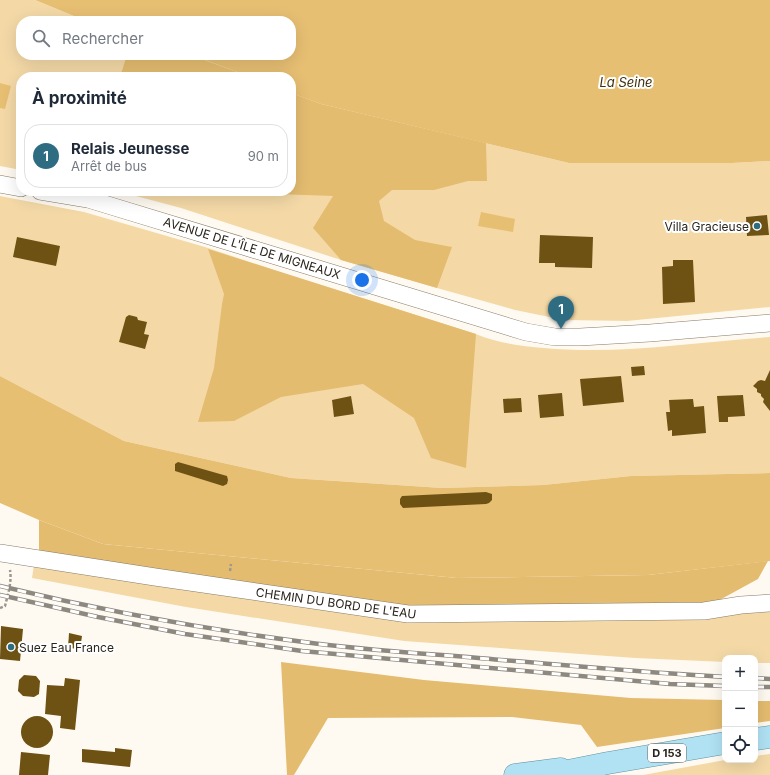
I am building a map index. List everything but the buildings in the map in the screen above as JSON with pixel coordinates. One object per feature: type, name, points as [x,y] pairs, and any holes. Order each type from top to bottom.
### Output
[{"type":"main road","points":[[758,739],[770,737]]},
{"type":"main road","name":"D 153","points":[[548,775],[722,744]]},
{"type":"main road","name":"D 153","points":[[515,775],[608,763]]},
{"type":"street","points":[[0,184],[16,187]]},
{"type":"street","name":"AVENUE DE L'ÎLE DE MIGNEAUX","points":[[68,196],[96,201],[526,332],[555,337],[580,337],[770,323]]},
{"type":"street","name":"CHEMIN DU BORD DE L'EAU","points":[[3,553],[408,614],[704,611],[741,605],[770,603]]},
{"type":"path","points":[[0,608],[5,606],[11,578],[3,553]]},
{"type":"shaded area","points":[[0,0],[35,0],[74,16],[16,16],[16,60],[205,60],[237,72],[16,72],[16,169],[0,166]]},
{"type":"shaded area","points":[[125,60],[204,60],[237,72],[122,72]]},
{"type":"shaded area","points":[[296,95],[321,104],[569,163],[732,163],[770,161],[770,307],[627,321],[564,320],[515,310],[341,260],[181,208],[136,196],[296,196]]},
{"type":"shaded area","points":[[296,95],[321,104],[486,143],[487,181],[468,181],[434,190],[392,190],[379,201],[384,221],[415,240],[452,247],[437,288],[341,260],[313,228],[333,196],[296,195]]},
{"type":"shaded area","points":[[0,196],[84,212],[205,247],[492,340],[509,344],[572,350],[601,350],[657,347],[770,337],[770,473],[631,476],[543,485],[442,488],[291,478],[124,441],[0,376]]},
{"type":"shaded area","points":[[208,249],[476,334],[466,468],[431,458],[414,418],[363,384],[281,397],[234,421],[198,422],[214,368],[224,294]]},
{"type":"shaded area","points":[[39,520],[103,544],[457,578],[648,575],[768,561],[758,579],[714,603],[412,609],[39,551]]},
{"type":"shaded area","points":[[34,565],[433,623],[486,618],[770,608],[770,663],[758,663],[758,655],[722,655],[722,662],[635,658],[404,641],[186,607],[32,578]]},
{"type":"shaded area","points":[[281,662],[424,680],[631,698],[722,700],[722,728],[597,747],[581,725],[512,717],[328,718],[294,775],[287,775]]},
{"type":"shaded area","points":[[758,701],[770,701],[770,721],[758,723]]},
{"type":"shaded area","points":[[770,754],[770,775],[643,775],[722,761],[722,763],[758,763],[758,756]]},
{"type":"water","name":"La Seine","points":[[35,0],[770,0],[770,161],[732,163],[569,163],[321,104],[296,95],[296,72],[237,72],[205,60],[296,60],[296,16],[74,16]]},
{"type":"water","points":[[0,83],[11,86],[5,109],[0,108]]},
{"type":"water","points":[[481,212],[515,219],[513,232],[478,226]]},
{"type":"water","points":[[0,376],[124,441],[291,478],[442,488],[543,485],[631,476],[770,473],[770,561],[648,575],[457,578],[103,544],[39,520],[0,503]]},
{"type":"railway","points":[[0,586],[151,618],[266,637],[328,645],[669,674],[722,677]]},
{"type":"railway","points":[[0,595],[98,617],[185,634],[302,651],[670,684],[722,686]]},
{"type":"railway","points":[[758,678],[770,679]]},
{"type":"railway","points":[[758,687],[770,687]]},
{"type":"place","name":"Villa Gracieuse","points":[[757,226]]},
{"type":"place","name":"Relais Jeunesse","points":[[561,329]]},
{"type":"place","name":"Suez Eau France","points":[[11,647]]}]
